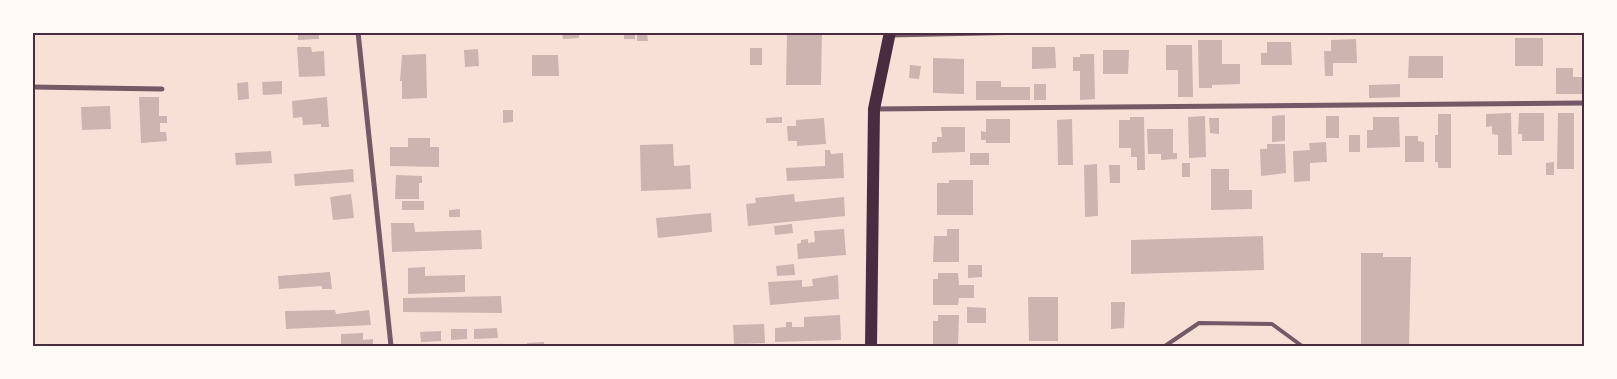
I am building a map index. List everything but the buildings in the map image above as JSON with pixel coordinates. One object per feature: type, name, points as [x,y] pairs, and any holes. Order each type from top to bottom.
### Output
[{"type":"main road","points":[[871,346],[874,109],[889,34]]},
{"type":"street","points":[[358,32],[391,346]]},
{"type":"street","points":[[889,34],[1028,32]]},
{"type":"street","points":[[32,87],[162,89]]},
{"type":"street","points":[[874,109],[1584,103]]},
{"type":"lane","points":[[1165,346],[1200,323],[1272,324],[1302,346]]}]
